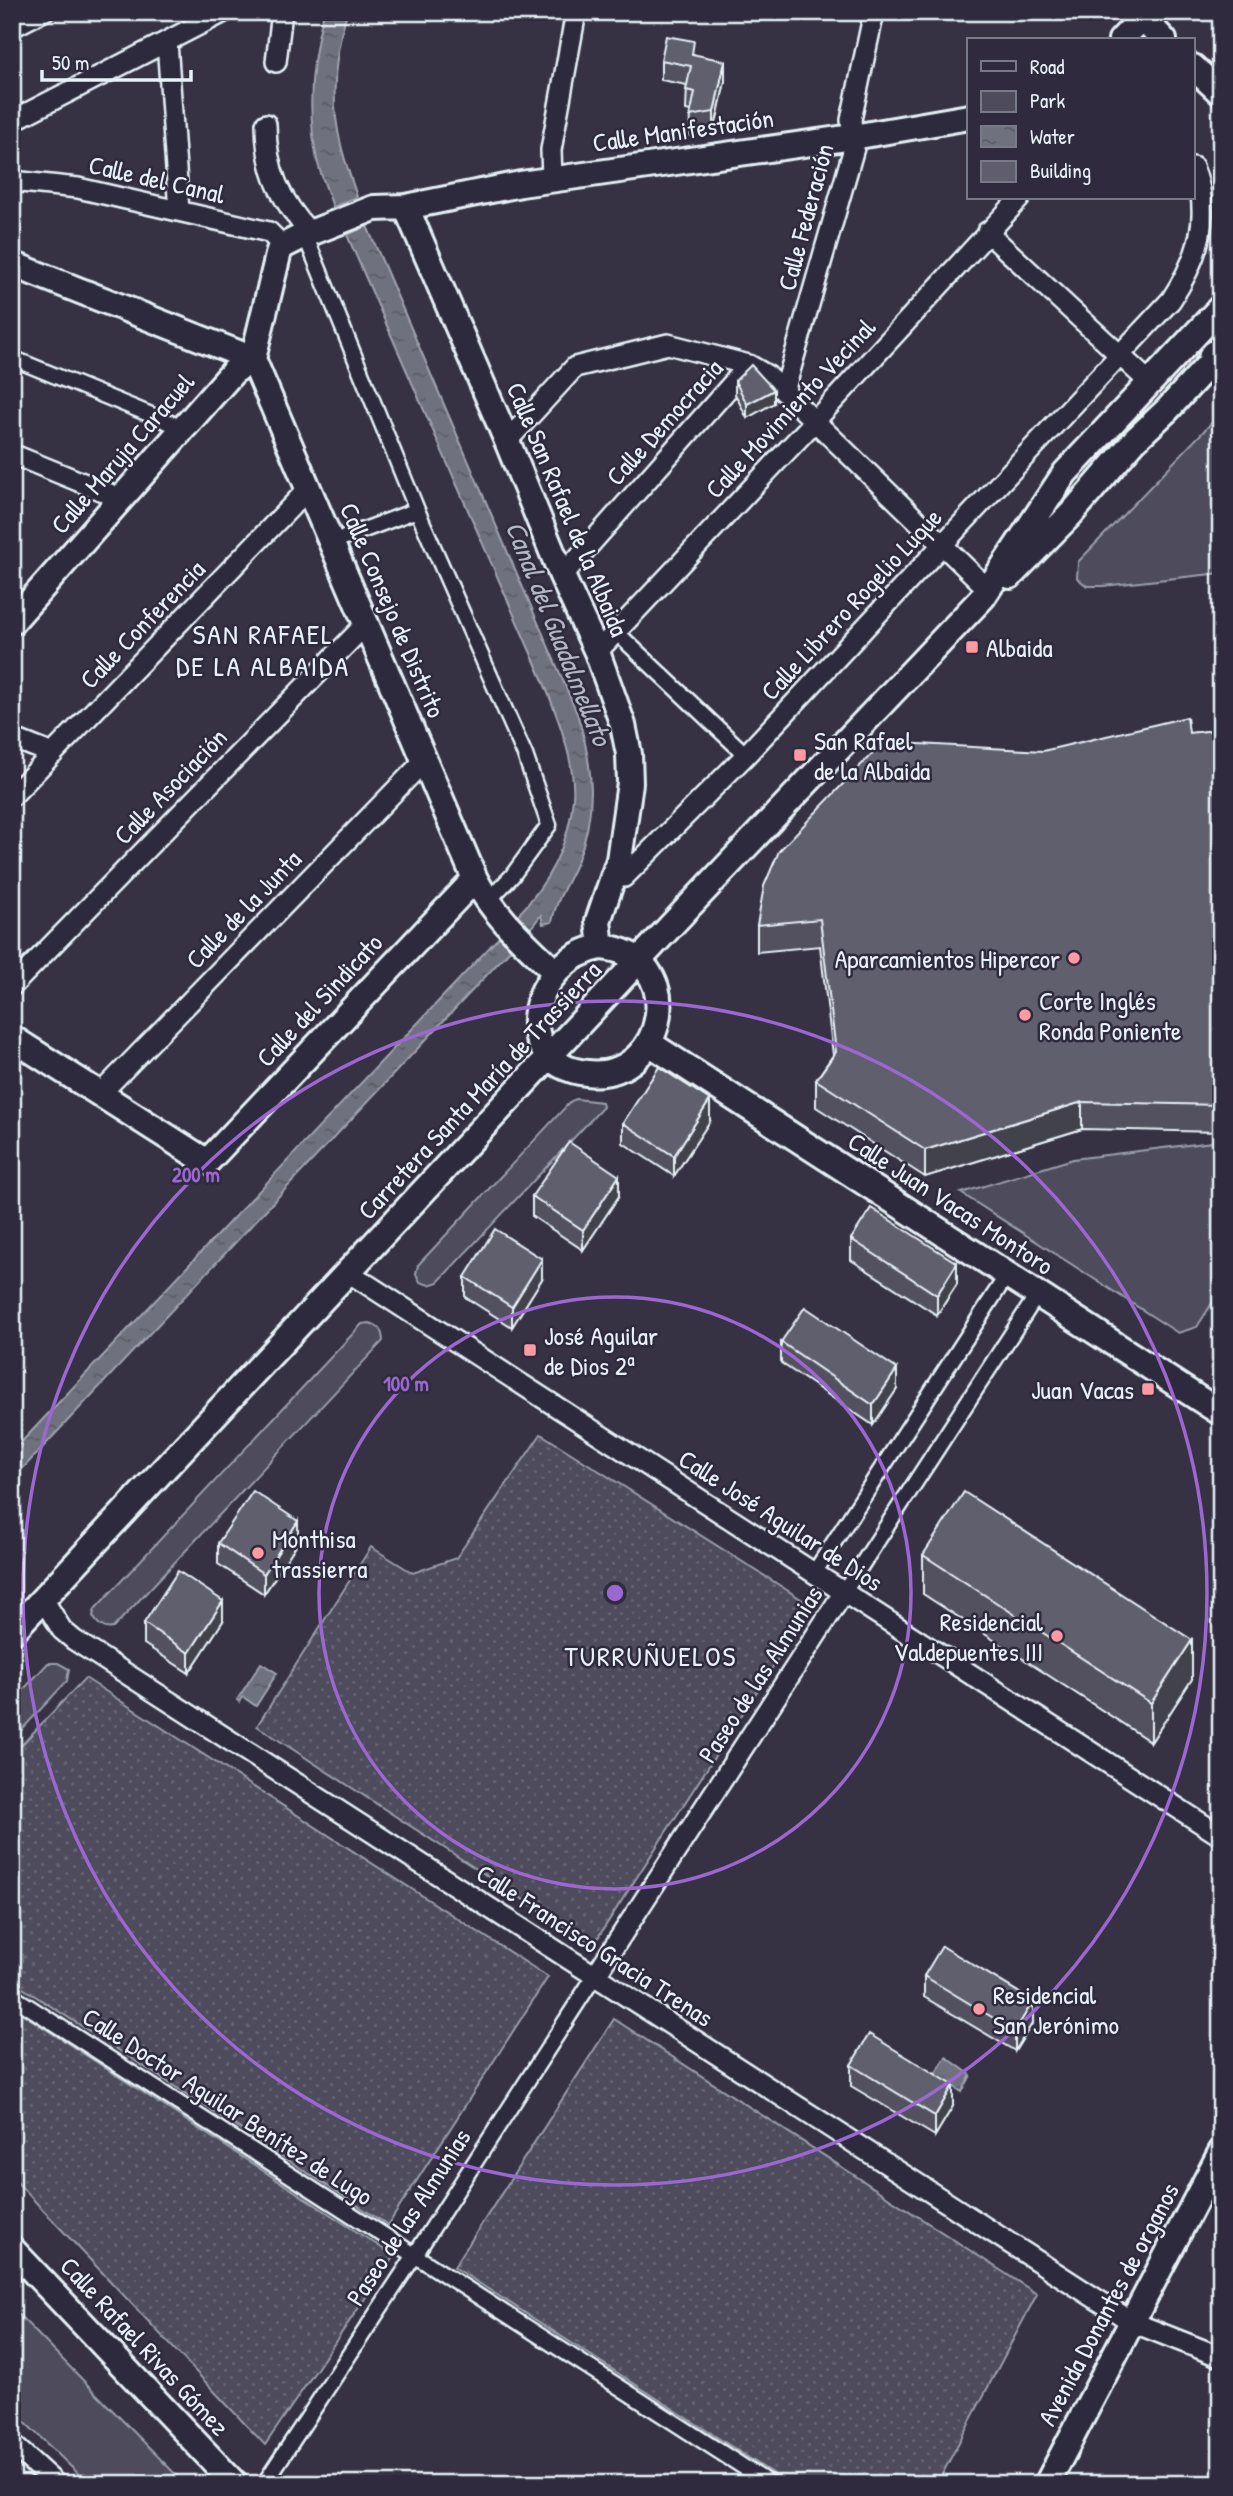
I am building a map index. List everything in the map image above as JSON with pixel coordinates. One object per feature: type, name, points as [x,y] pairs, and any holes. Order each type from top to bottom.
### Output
[{"type":"street","points":[[12,30],[47,12]]},
{"type":"street","points":[[12,121],[224,12]]},
{"type":"street","points":[[276,62],[282,12]]},
{"type":"street","points":[[552,179],[551,149],[576,12]]},
{"type":"street","name":"Calle Federación","points":[[784,392],[854,148],[851,120],[874,12]]},
{"type":"street","points":[[167,42],[179,211]]},
{"type":"street","points":[[1194,68],[1221,93]]},
{"type":"street","name":"Calle Manifestación","points":[[406,207],[552,179],[967,117]]},
{"type":"street","points":[[266,124],[266,148],[276,184],[525,755],[549,825],[512,876],[487,902]]},
{"type":"street","name":"Calle Librero Rogelio Luque","points":[[614,874],[624,877],[746,755],[1171,300],[1198,247],[1202,218],[1201,187],[1194,170]]},
{"type":"street","name":"Calle del Canal","points":[[12,181],[78,188],[300,238]]},
{"type":"street","name":"Calle Movimiento Vecinal","points":[[597,652],[1018,200]]},
{"type":"street","points":[[12,264],[253,359],[279,251],[300,238],[374,208],[406,207]]},
{"type":"street","name":"Calle San Rafael de la Albaida","points":[[406,207],[562,576],[597,652],[623,725],[629,754],[629,797],[619,860],[598,921],[601,947]]},
{"type":"street","points":[[987,232],[1150,383]]},
{"type":"street","points":[[989,590],[1065,472],[1221,306]]},
{"type":"street","points":[[507,441],[575,367],[668,344],[749,365],[768,376],[989,590]]},
{"type":"street","points":[[989,590],[1013,574],[1071,514],[1126,449],[1219,355]]},
{"type":"street","points":[[12,358],[183,428]]},
{"type":"street","name":"Calle Maruja Caracuel","points":[[12,622],[233,372],[253,359]]},
{"type":"street","name":"Calle Consejo de Distrito","points":[[253,359],[475,879],[487,902],[503,923],[555,972]]},
{"type":"street","name":"Calle Democracia","points":[[562,576],[749,365]]},
{"type":"street","points":[[12,454],[122,499]]},
{"type":"street","name":"Calle Conferencia","points":[[12,796],[309,488]]},
{"type":"street","points":[[332,542],[417,510]]},
{"type":"street","name":"Carretera Santa María de Trassierra","points":[[12,1632],[989,590]]},
{"type":"street","name":"Calle Asociación","points":[[12,986],[366,624]]},
{"type":"street","points":[[616,632],[746,755]]},
{"type":"street","points":[[12,738],[53,754]]},
{"type":"street","name":"Calle de la Junta","points":[[99,1095],[425,760]]},
{"type":"street","name":"Calle del Sindicato","points":[[99,1095],[207,1162],[475,879]]},
{"type":"street","points":[[601,947],[626,952],[640,962],[654,982],[659,1000],[657,1025],[649,1043],[628,1063],[601,1073],[572,1069],[551,1056],[538,1037],[536,1019],[542,991],[555,972],[580,953],[601,947]]},
{"type":"street","points":[[12,1038],[99,1095]]},
{"type":"street","name":"Calle Juan Vacas Montoro","points":[[649,1043],[1221,1413]]},
{"type":"street","name":"Calle José Aguilar de Dios","points":[[348,1272],[1221,1836]]},
{"type":"street","name":"Paseo de las Almunias","points":[[814,1573],[1007,1275]]},
{"type":"street","name":"Paseo de las Almunias","points":[[264,2484],[1038,1294]]},
{"type":"street","name":"Calle Francisco Gracia Trenas","points":[[43,1599],[62,1630],[74,1640],[594,1976],[1132,2322],[1221,2357]]},
{"type":"street","name":"Calle Doctor Aguilar Benítez de Lugo","points":[[12,1996],[771,2484]]},
{"type":"street","name":"Avenida Donantes de organos","points":[[1047,2484],[1221,2152]]},
{"type":"street","name":"Calle Rafael Rivas Gómez","points":[[12,2249],[235,2484]]},
{"type":"street","points":[[12,2444],[56,2484]]},
{"type":"green space","points":[[1221,413],[1221,573],[1103,586],[1087,586],[1077,578],[1078,562]]},
{"type":"green space","points":[[576,1099],[602,1102],[603,1107],[438,1282],[429,1285],[420,1282],[416,1274],[418,1265],[571,1101]]},
{"type":"green space","points":[[1221,1141],[1221,1289],[1197,1327],[1178,1333],[961,1193],[1073,1159]]},
{"type":"green space","points":[[370,1323],[380,1329],[383,1341],[113,1628],[99,1624],[93,1616],[95,1609],[362,1324]]},
{"type":"green space","points":[[541,1434],[812,1606],[593,1945],[257,1726],[371,1547],[413,1573],[456,1558]]},
{"type":"green space","points":[[48,1663],[58,1663],[69,1669],[67,1681],[12,1740],[12,1702]]},
{"type":"green space","points":[[85,1678],[548,1977],[388,2225],[12,1981],[12,1755]]},
{"type":"green space","points":[[12,2007],[394,2256],[265,2445],[12,2177]]},
{"type":"green space","points":[[614,2019],[1037,2294],[937,2484],[789,2484],[454,2267]]},
{"type":"green space","points":[[12,2308],[185,2484],[89,2484],[12,2410]]},
{"type":"water","points":[[324,12],[347,12],[336,62],[335,112],[343,152],[357,197],[333,207],[317,160],[311,104],[313,67]]},
{"type":"water","points":[[367,226],[577,713],[587,751],[591,788],[584,843],[559,898],[552,922],[543,924],[541,915],[528,932],[515,918],[547,878],[562,848],[573,798],[569,755],[544,683],[347,235]]},
{"type":"water","points":[[501,935],[514,946],[12,1480],[12,1452]]},
{"type":"water","points":[[261,1663],[277,1673],[256,1706],[243,1697],[240,1702],[237,1700]]},
{"type":"water","points":[[946,2057],[971,2075],[962,2092],[935,2074]]},
{"type":"building","points":[[666,36],[694,41],[692,54],[725,61],[714,112],[690,116],[695,92],[686,90],[691,66],[661,60]]},
{"type":"building","points":[[751,365],[774,390],[747,404],[735,381]]},
{"type":"building","name":"Corte Inglés Ronda Poniente","points":[[1187,717],[1189,733],[1216,730],[1216,721],[1221,721],[1221,1105],[1082,1102],[925,1150],[816,1080],[836,1052],[820,919],[757,925],[764,886],[779,851],[883,742],[1043,751]]},
{"type":"building","points":[[659,1067],[710,1100],[674,1156],[623,1123]]},
{"type":"building","points":[[569,1142],[619,1176],[583,1230],[532,1196]]},
{"type":"building","points":[[871,1208],[957,1263],[937,1295],[851,1239]]},
{"type":"building","points":[[495,1229],[542,1259],[512,1307],[465,1277]]},
{"type":"building","points":[[805,1307],[897,1369],[873,1405],[781,1342]]},
{"type":"building","points":[[253,1491],[298,1521],[264,1574],[218,1543]]},
{"type":"building","points":[[964,1492],[1192,1640],[1151,1703],[923,1555]]},
{"type":"building","points":[[1221,1508],[1221,1520],[1215,1516]]},
{"type":"building","points":[[178,1571],[223,1601],[189,1653],[144,1623]]},
{"type":"building","points":[[942,1946],[1033,2001],[1015,2031],[924,1976]]},
{"type":"building","points":[[869,2034],[953,2085],[935,2116],[851,2065]]},
{"type":"place","name":"Albaida","points":[[972,647]]},
{"type":"place","name":"San Rafael de la Albaida","points":[[800,755]]},
{"type":"place","name":"Aparcamientos Hipercor","points":[[1074,958]]},
{"type":"place","name":"Corte Inglés Ronda Poniente","points":[[1025,1015]]},
{"type":"place","name":"José Aguilar de Dios 2ª","points":[[530,1350]]},
{"type":"place","name":"Juan Vacas","points":[[1148,1389]]},
{"type":"place","name":"Monthisa trassierra","points":[[258,1553]]},
{"type":"place","name":"Residencial Valdepuentes III","points":[[1057,1636]]},
{"type":"place","name":"Residencial San Jerónimo","points":[[979,2009]]},
{"type":"district","name":"SAN RAFAEL DE LA ALBAIDA","points":[[263,650]]},
{"type":"district","name":"TURRUÑUELOS","points":[[651,1656]]},
{"type":"water label","name":"Canal del Guadalmellato","points":[[559,633]]}]
